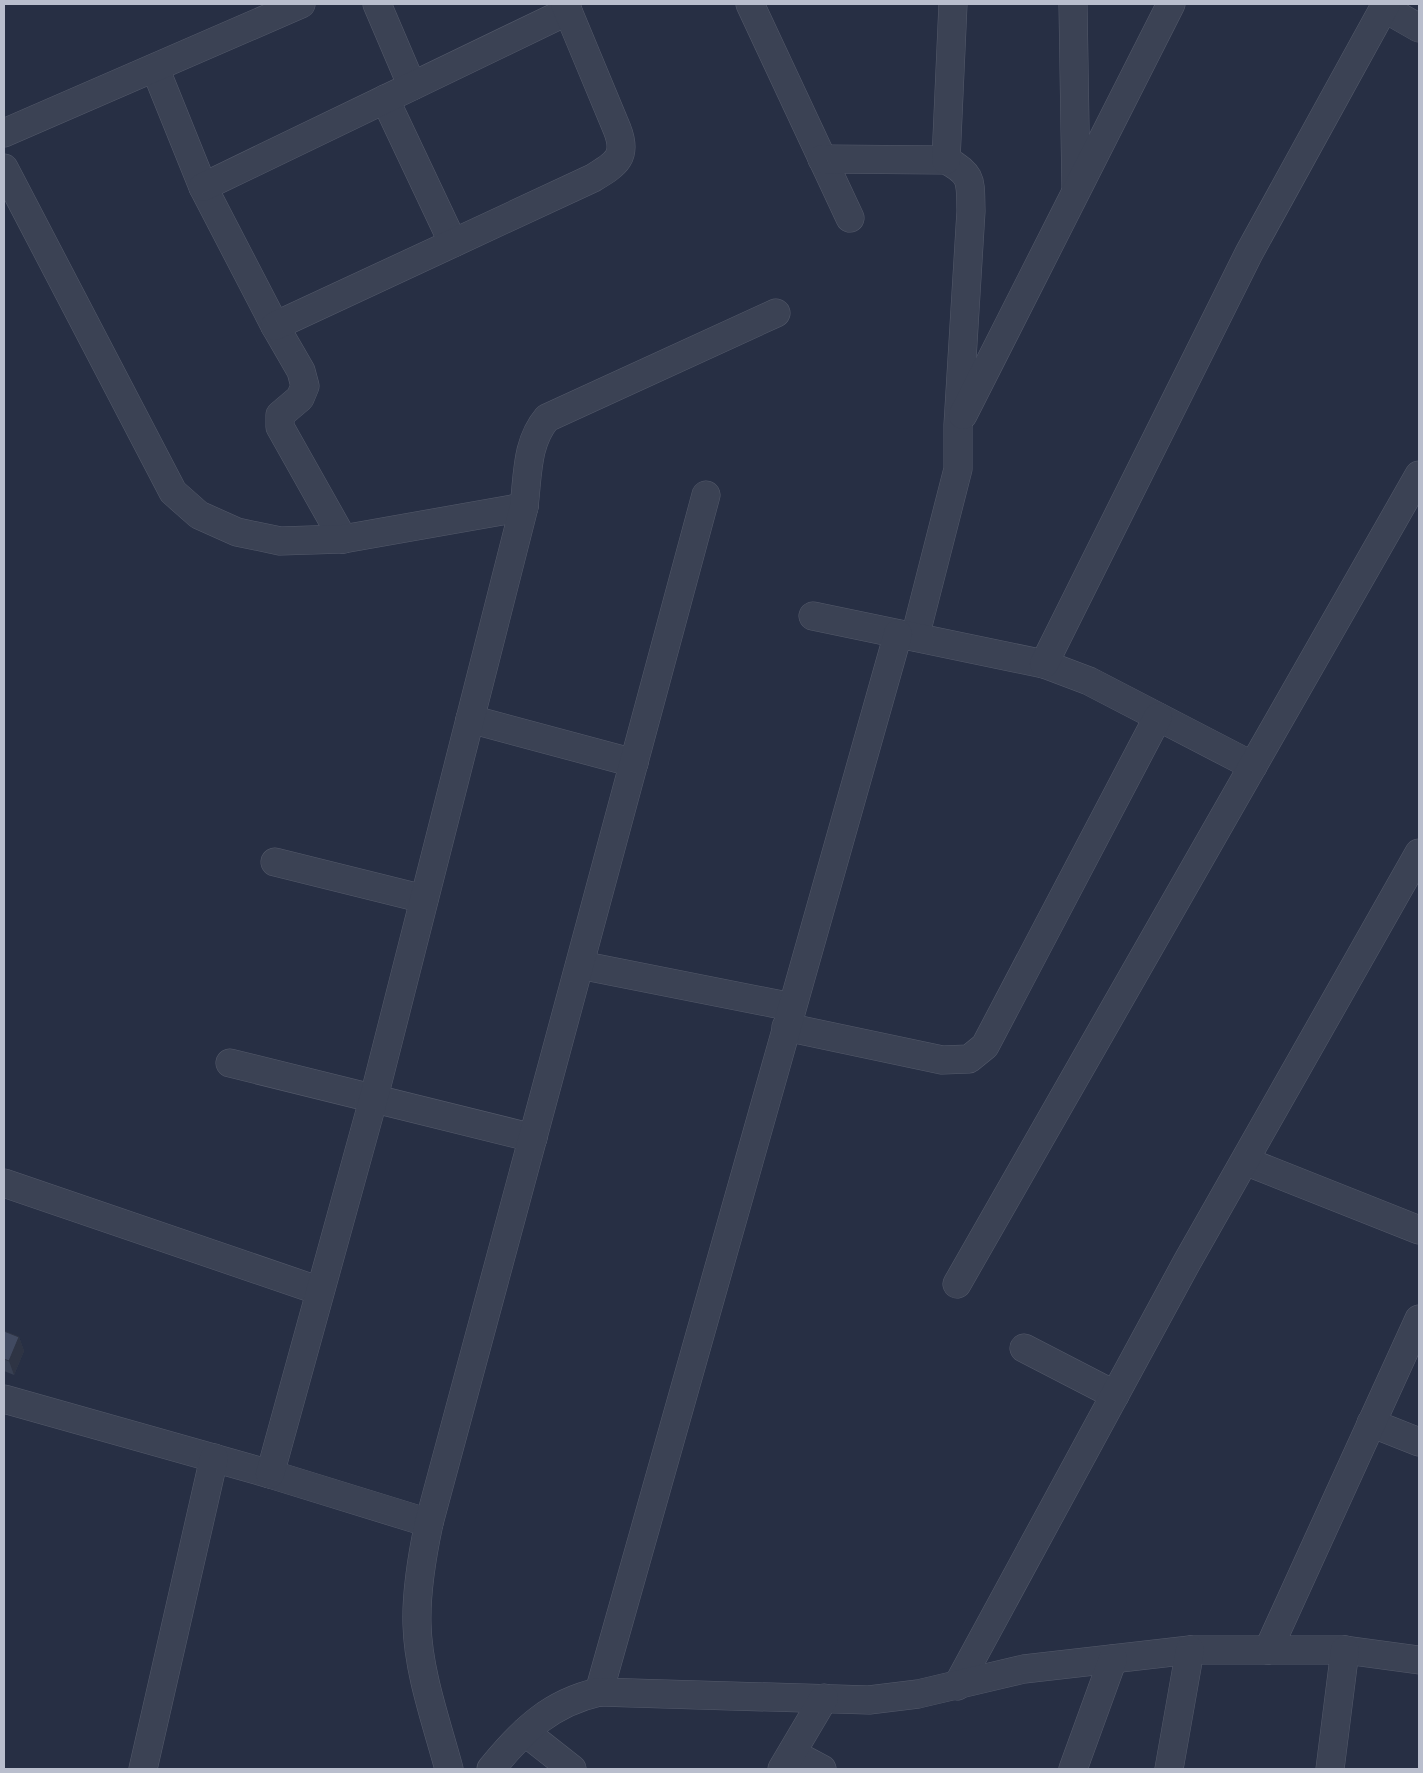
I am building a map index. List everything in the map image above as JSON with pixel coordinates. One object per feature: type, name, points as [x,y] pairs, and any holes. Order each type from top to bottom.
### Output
[{"type":"street","points":[[4,133],[301,4]]},
{"type":"street","points":[[377,4],[412,86]]},
{"type":"street","points":[[750,4],[850,218]]},
{"type":"street","points":[[946,160],[953,4]]},
{"type":"street","points":[[1073,4],[1076,193]]},
{"type":"street","points":[[958,425],[1171,4]]},
{"type":"street","points":[[1044,664],[1249,252],[1385,6],[1419,28]]},
{"type":"street","points":[[203,187],[412,86],[566,7],[620,136],[622,142],[621,156],[609,168],[593,178],[274,326]]},
{"type":"street","points":[[155,68],[203,187],[274,326],[300,371],[305,386],[300,398],[280,415],[280,427],[343,539]]},
{"type":"street","points":[[385,99],[453,243]]},
{"type":"street","points":[[599,1692],[789,1017],[958,469],[958,425],[971,211],[970,182],[963,169],[946,160],[822,159]]},
{"type":"street","points":[[4,168],[173,492],[199,515],[237,532],[280,541],[343,539],[524,507]]},
{"type":"street","points":[[270,1474],[374,1097],[524,507],[531,450],[536,431],[547,418],[776,313]]},
{"type":"street","points":[[957,1284],[1419,475]]},
{"type":"street","points":[[449,1769],[426,1683],[417,1625],[420,1569],[429,1522],[706,494]]},
{"type":"street","points":[[813,616],[1044,664],[1089,681],[1253,766]]},
{"type":"street","points":[[580,965],[789,1017],[942,1060],[970,1058],[985,1046],[1158,717]]},
{"type":"street","points":[[470,718],[634,763]]},
{"type":"street","points":[[957,1686],[1115,1395],[1419,852]]},
{"type":"street","points":[[275,862],[424,900]]},
{"type":"street","points":[[230,1063],[374,1097],[533,1138]]},
{"type":"street","points":[[1245,1161],[1419,1230]]},
{"type":"street","points":[[4,1183],[320,1291]]},
{"type":"street","points":[[1268,1650],[1419,1319]]},
{"type":"street","points":[[1024,1348],[1115,1395]]},
{"type":"street","points":[[7,1408],[214,1458],[429,1522]]},
{"type":"street","points":[[1372,1423],[1419,1442]]},
{"type":"street","points":[[143,1769],[214,1458]]},
{"type":"street","points":[[1168,1769],[1190,1650]]},
{"type":"street","points":[[490,1769],[524,1732],[551,1710],[575,1698],[599,1692],[869,1700],[957,1686],[1024,1669],[1190,1650],[1345,1650],[1419,1660]]},
{"type":"street","points":[[1330,1769],[1345,1650]]},
{"type":"street","points":[[1074,1769],[1113,1659]]},
{"type":"street","points":[[822,1769],[787,1761],[824,1698]]},
{"type":"street","points":[[524,1732],[572,1769]]},
{"type":"building","points":[[4,1331],[19,1337],[9,1361],[4,1359]]}]
